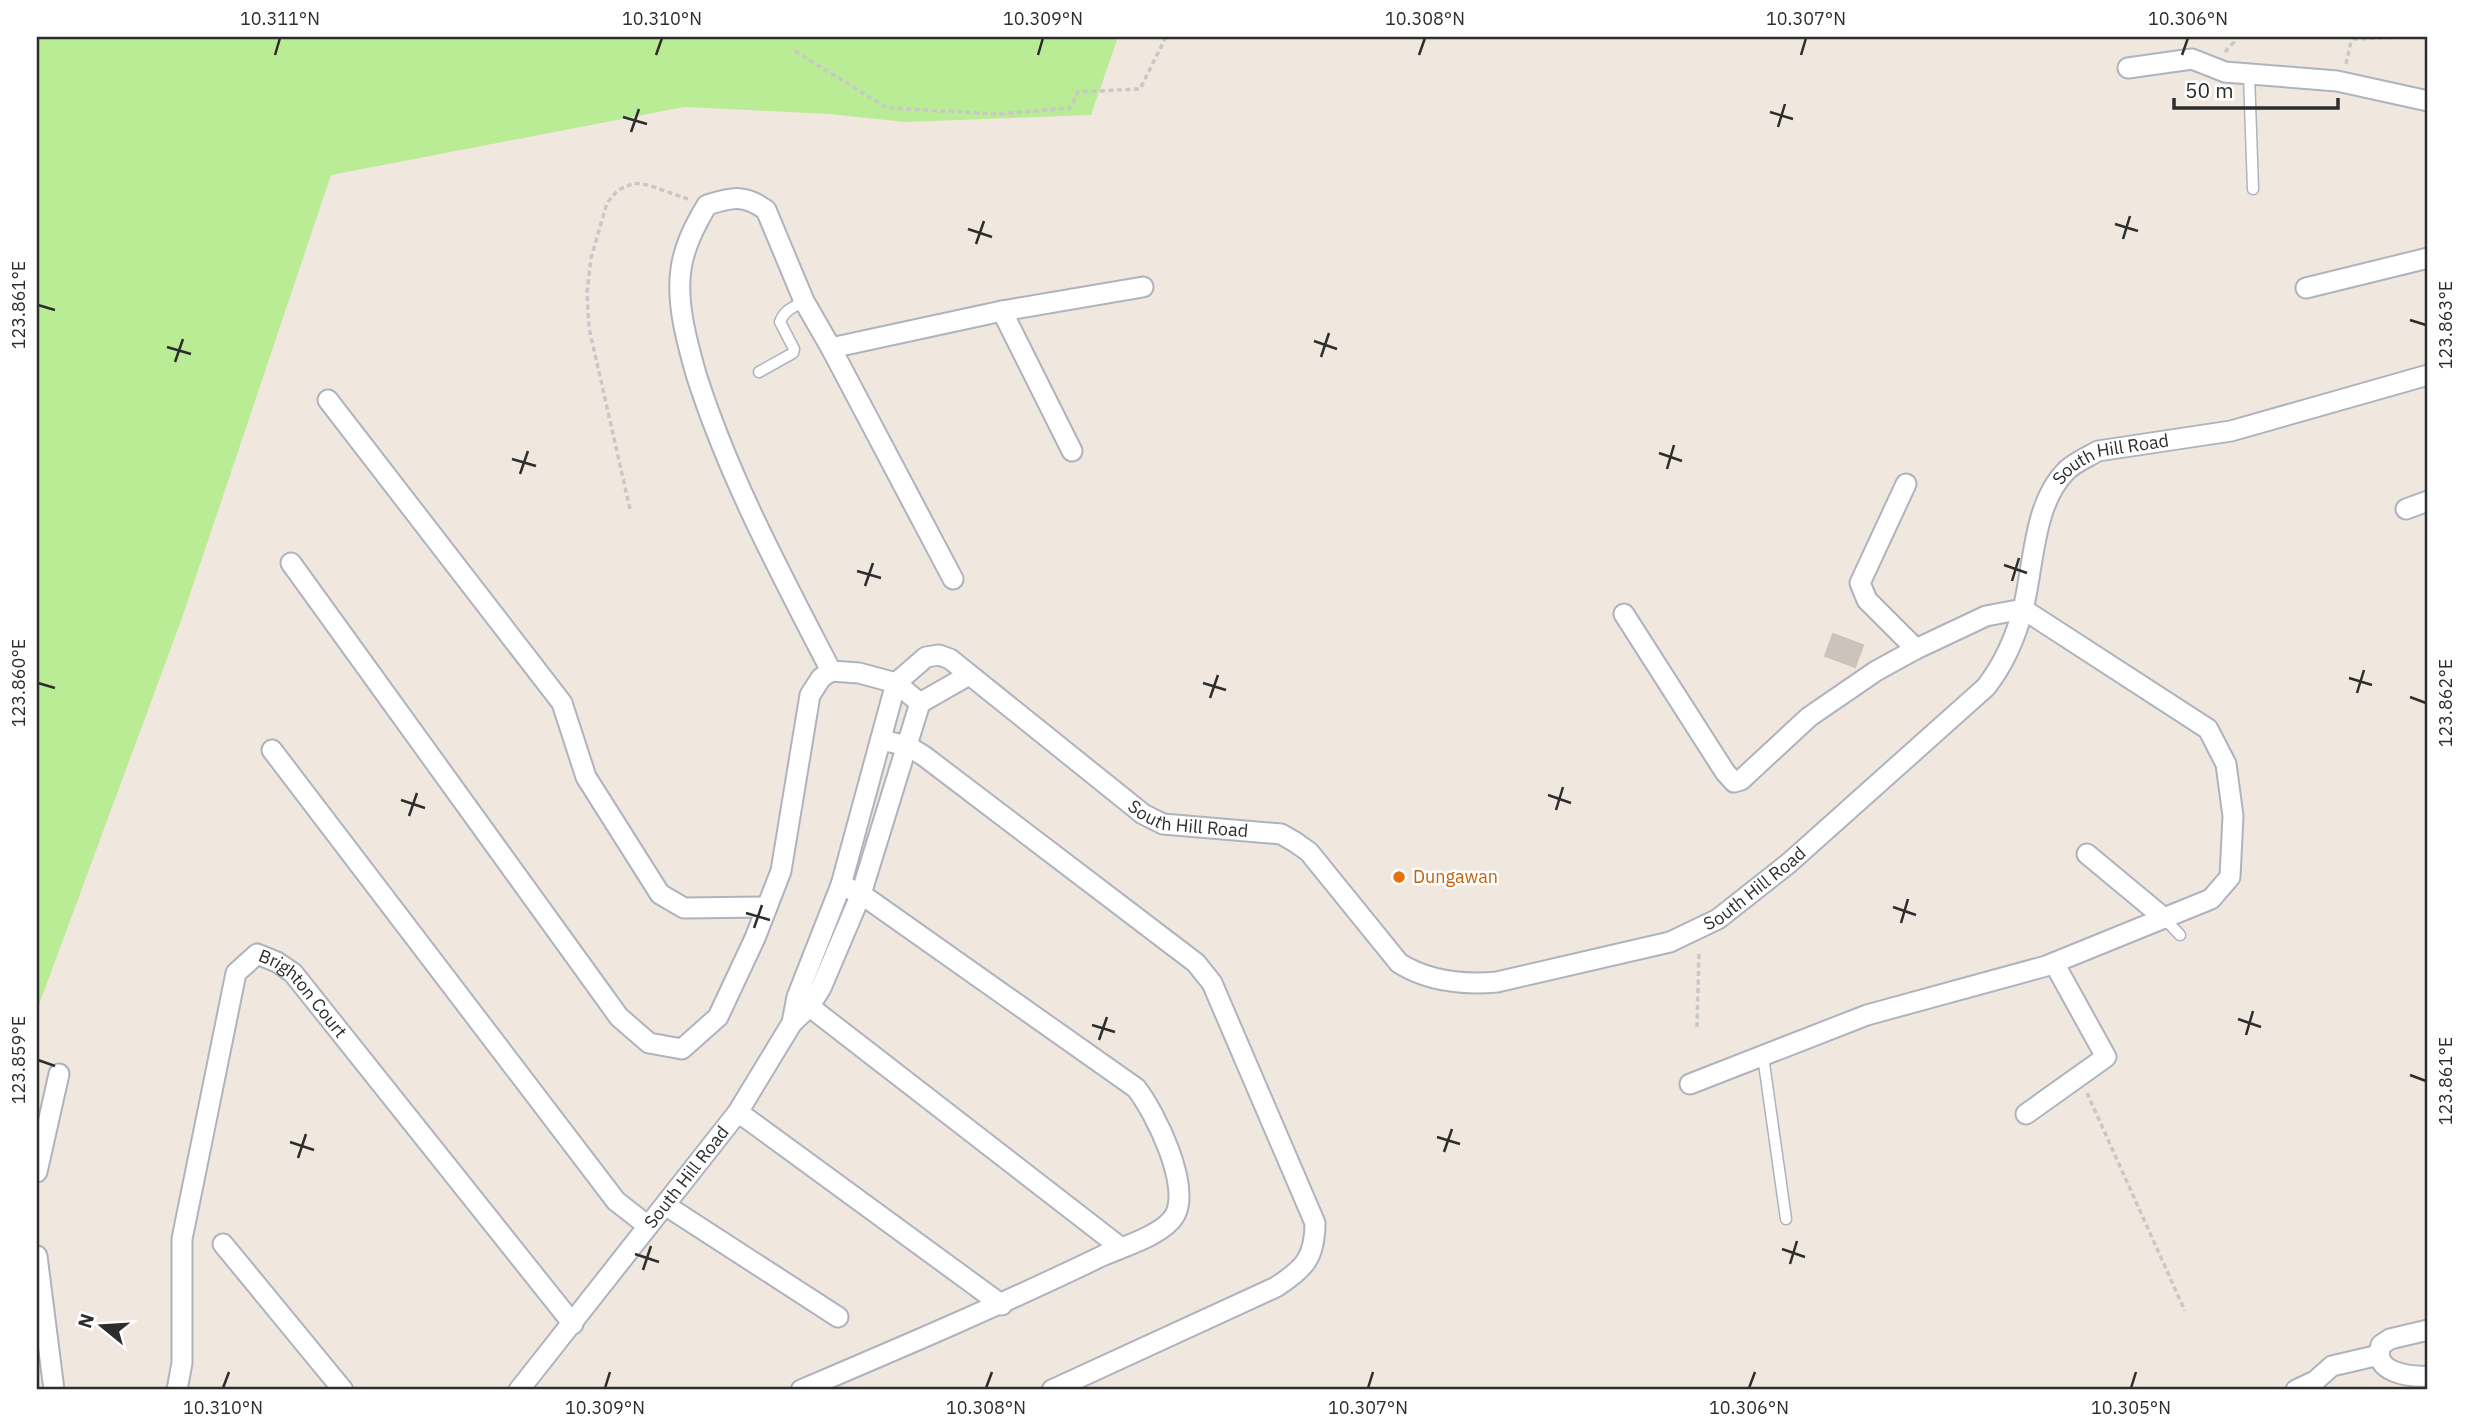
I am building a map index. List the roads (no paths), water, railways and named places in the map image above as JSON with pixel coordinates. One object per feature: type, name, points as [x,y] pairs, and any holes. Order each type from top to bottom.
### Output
[{"type":"street","points":[[2127,68],[2192,59],[2223,64],[2249,75],[2337,81],[2428,101]]},
{"type":"street","points":[[831,671],[769,553],[713,427],[688,346],[680,271],[685,249],[707,205],[729,198],[741,198],[754,201],[766,210],[804,301],[953,579]]},
{"type":"street","points":[[2306,288],[2428,258]]},
{"type":"street","points":[[831,348],[1002,312],[1143,287]]},
{"type":"street","points":[[1002,312],[1072,451]]},
{"type":"street","name":"South Hill Road","points":[[519,1390],[738,1112],[792,1023],[803,1002],[841,885],[897,683],[926,657],[939,655],[950,659],[1143,814],[1163,824],[1281,835],[1296,842],[1309,852],[1399,962],[1425,976],[1472,984],[1497,982],[1647,949],[1670,942],[1718,919],[1789,863],[1986,687],[1999,670],[2023,609],[2045,505],[2067,470],[2081,460],[2098,451],[2231,431],[2428,375]]},
{"type":"street","points":[[328,400],[562,703],[586,777],[660,894],[684,908],[767,907]]},
{"type":"street","points":[[1906,484],[1860,583],[1867,600],[1916,649]]},
{"type":"street","points":[[2406,509],[2428,501]]},
{"type":"street","points":[[291,563],[619,1017],[649,1042],[682,1049],[718,1017],[781,871],[810,695],[821,678],[831,671],[859,673],[897,683],[920,703],[969,675]]},
{"type":"street","points":[[1624,614],[1734,782],[1741,780],[1809,717],[1876,671],[1986,616],[2023,609],[2208,729],[2227,764],[2232,816],[2230,877],[2211,899],[2054,963],[1867,1015],[1690,1084]]},
{"type":"street","name":"South Hill Road","points":[[803,1002],[821,988],[862,894],[920,703]]},
{"type":"street","points":[[881,740],[908,746],[924,756],[1205,972],[1315,1223],[1315,1244],[1308,1259],[1295,1275],[1276,1287],[1052,1390]]},
{"type":"street","points":[[272,750],[616,1201],[648,1226]]},
{"type":"street","points":[[2087,854],[2164,918]]},
{"type":"street","points":[[802,1390],[1002,1305],[1162,1227],[1174,1217],[1179,1203],[1179,1186],[1160,1130],[1136,1088],[862,894],[841,885]]},
{"type":"street","name":"Brighton Court","points":[[177,1390],[183,1363],[182,1239],[236,973],[257,954],[277,962],[293,973],[573,1324]]},
{"type":"street","points":[[2026,1114],[2106,1057],[2054,963]]},
{"type":"street","points":[[803,1002],[1120,1247]]},
{"type":"street","points":[[37,1172],[59,1074]]},
{"type":"street","points":[[738,1112],[1002,1305]]},
{"type":"street","points":[[665,1205],[838,1317]]},
{"type":"street","points":[[223,1244],[343,1390]]},
{"type":"street","points":[[37,1256],[54,1390]]},
{"type":"street","points":[[2428,1330],[2390,1339],[2381,1345],[2379,1355],[2382,1364],[2390,1370],[2416,1377],[2428,1376]]},
{"type":"street","points":[[2295,1390],[2315,1381],[2332,1366],[2379,1355]]},
{"type":"lane","points":[[2249,75],[2253,189]]},
{"type":"lane","points":[[759,372],[793,353],[794,349],[779,322],[782,315],[804,301]]},
{"type":"lane","points":[[2164,918],[2180,935]]},
{"type":"lane","points":[[1763,1056],[1786,1219]]},
{"type":"place","name":"Dungawan","points":[[1399,877]]}]
